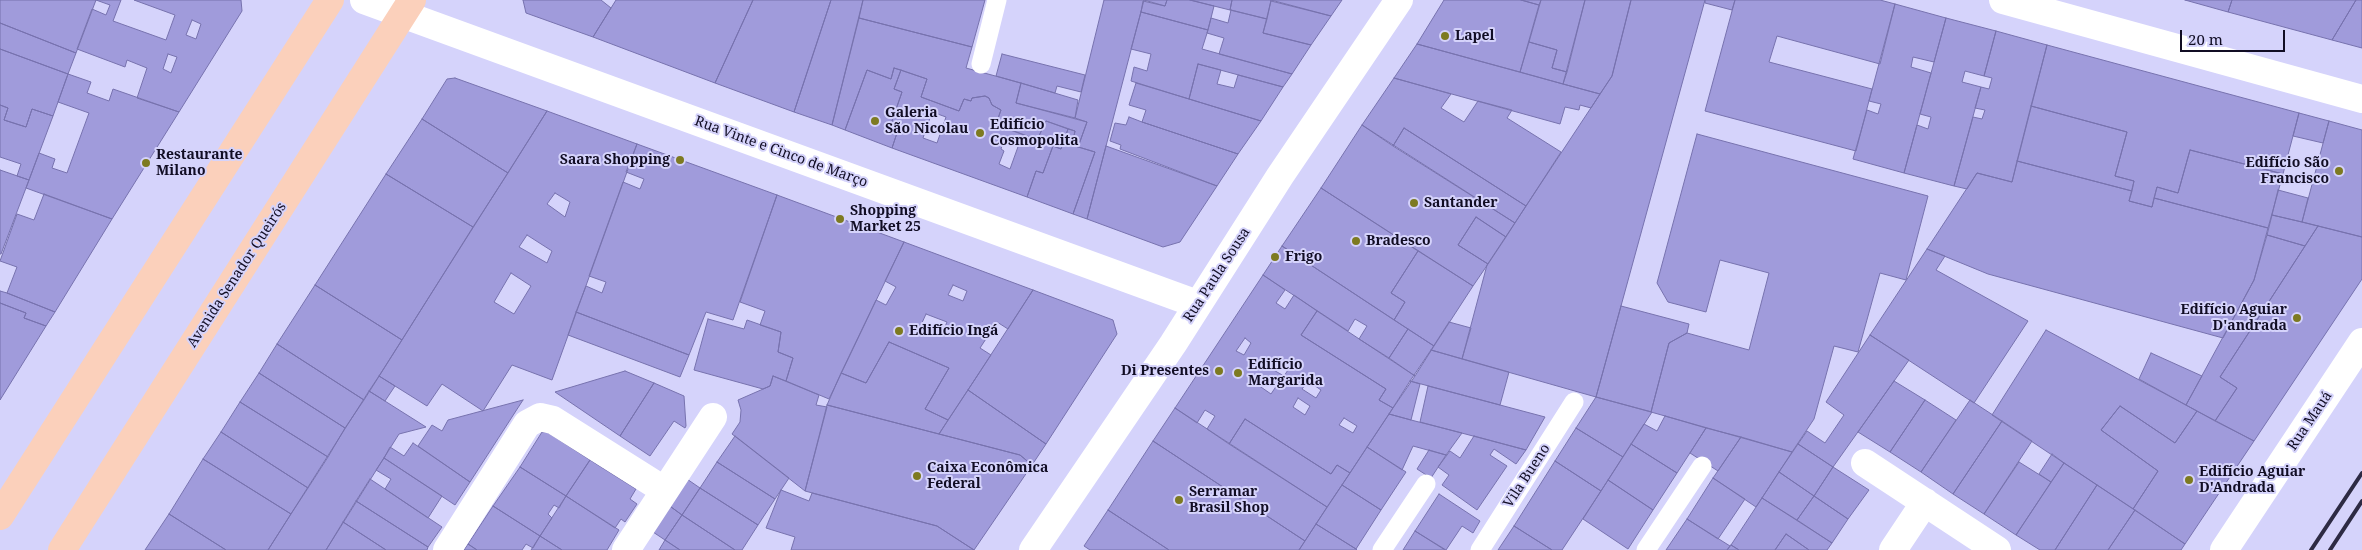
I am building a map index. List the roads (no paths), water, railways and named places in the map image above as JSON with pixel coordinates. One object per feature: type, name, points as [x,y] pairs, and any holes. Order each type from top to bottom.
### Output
[{"type":"main road","points":[[0,516],[330,0]]},
{"type":"main road","name":"Avenida Senador Queirós","points":[[62,550],[408,7]]},
{"type":"street","name":"Rua Vinte e Cinco de Março","points":[[364,0],[408,7],[1197,304]]},
{"type":"street","name":"Rua Paula Sousa","points":[[1033,550],[1280,176],[1399,0]]},
{"type":"street","points":[[2003,0],[2362,99]]},
{"type":"street","name":"Rua Mauá","points":[[2224,550],[2362,342]]},
{"type":"street","points":[[447,550],[527,424],[540,417],[552,420],[664,490]]},
{"type":"street","points":[[626,550],[713,417]]},
{"type":"street","points":[[1865,463],[1998,550]]},
{"type":"street","points":[[1893,550],[1925,502]]},
{"type":"lane","points":[[981,64],[997,0]]},
{"type":"lane","name":"Vila Bueno","points":[[1480,550],[1574,402]]},
{"type":"lane","points":[[1646,550],[1702,466]]},
{"type":"lane","points":[[1382,550],[1426,484]]},
{"type":"railway","points":[[2311,550],[2362,473]]},
{"type":"railway","points":[[2330,550],[2362,501]]},
{"type":"place","name":"Lapel","points":[[1445,36]]},
{"type":"place","name":"Galeria São Nicolau","points":[[875,121]]},
{"type":"place","name":"Edifício Cosmopolita","points":[[980,133]]},
{"type":"place","name":"Saara Shopping","points":[[680,160]]},
{"type":"place","name":"Restaurante Milano","points":[[146,163]]},
{"type":"place","name":"Edifício São Francisco","points":[[2339,171]]},
{"type":"place","name":"Santander","points":[[1414,203]]},
{"type":"place","name":"Shopping Market 25","points":[[840,219]]},
{"type":"place","name":"Bradesco","points":[[1356,241]]},
{"type":"place","name":"Frigo","points":[[1275,257]]},
{"type":"place","name":"Edifício Aguiar D'andrada","points":[[2297,318]]},
{"type":"place","name":"Edifício Ingá","points":[[899,331]]},
{"type":"place","name":"Di Presentes","points":[[1219,371]]},
{"type":"place","name":"Edifício Margarida","points":[[1238,373]]},
{"type":"place","name":"Caixa Econômica Federal","points":[[917,476]]},
{"type":"place","name":"Edifício Aguiar D'Andrada","points":[[2189,480]]},
{"type":"place","name":"Serramar Brasil Shop","points":[[1179,500]]}]
